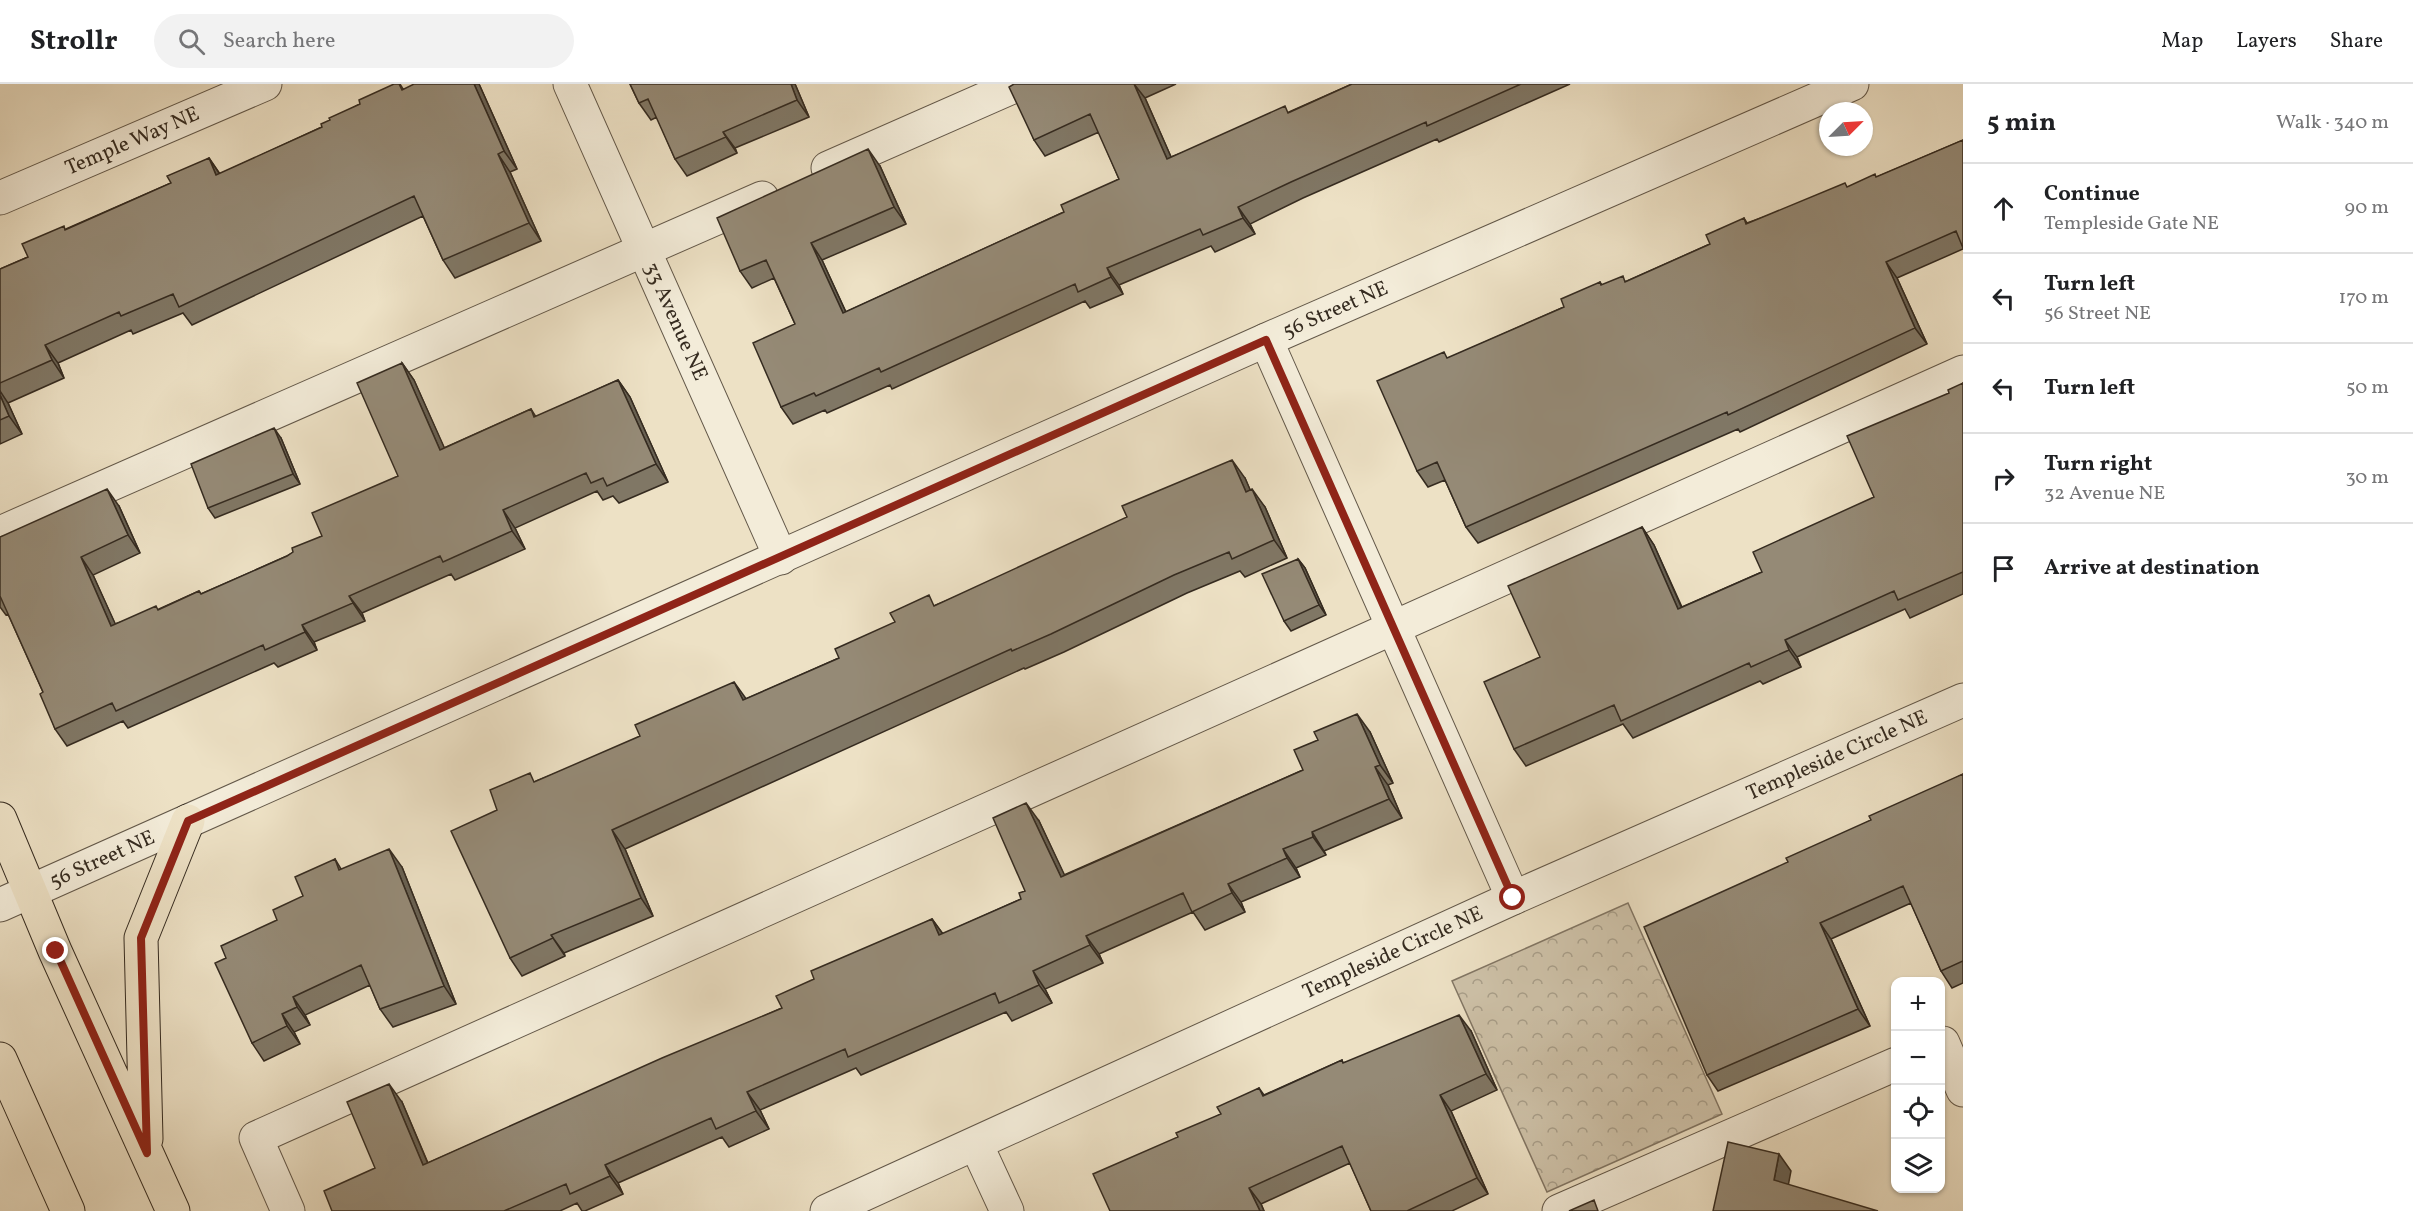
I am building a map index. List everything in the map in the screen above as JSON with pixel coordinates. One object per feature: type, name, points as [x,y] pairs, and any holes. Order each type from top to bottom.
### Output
[{"type":"main road","points":[[0,819],[173,1211]]},
{"type":"main road","points":[[147,1153],[141,938],[188,821]]},
{"type":"main road","points":[[0,1059],[68,1211]]},
{"type":"street","name":"Temple Way NE","points":[[0,198],[265,84]]},
{"type":"street","name":"33 Avenue NE","points":[[570,84],[781,558]]},
{"type":"street","points":[[0,533],[1019,84]]},
{"type":"street","name":"56 Street NE","points":[[0,905],[1266,340],[1852,84]]},
{"type":"street","points":[[1266,340],[1513,898]]},
{"type":"street","points":[[288,1211],[256,1138],[1963,372]]},
{"type":"street","name":"Templeside Circle NE","points":[[827,1211],[1513,898],[1963,700]]},
{"type":"street","points":[[1949,1040],[1963,1090]]},
{"type":"street","points":[[1559,1211],[1891,1066]]},
{"type":"street","points":[[976,1144],[1007,1211]]},
{"type":"green space","points":[[1628,903],[1722,1114],[1547,1192],[1452,981]]},
{"type":"building","points":[[394,84],[399,84],[402,90],[414,84],[474,84],[504,151],[498,154],[529,223],[443,260],[414,196],[179,307],[173,294],[121,316],[119,312],[45,345],[52,360],[0,383],[0,269],[28,257],[22,244],[64,226],[65,230],[171,183],[167,176],[209,158],[216,175],[322,127],[321,124],[330,120],[329,118],[360,104],[359,100]]},
{"type":"building","points":[[630,84],[791,84],[797,100],[723,132],[726,137],[675,159],[648,99],[639,103]]},
{"type":"building","points":[[1014,84],[1134,84],[1167,159],[1285,106],[1288,113],[1352,84],[1521,84],[1427,126],[1426,122],[1238,207],[1243,218],[1203,235],[1200,229],[1107,268],[1111,277],[1078,292],[1075,284],[881,372],[879,368],[816,396],[814,393],[781,407],[753,343],[795,324],[766,260],[740,271],[717,218],[868,149],[894,207],[811,243],[843,313],[1064,212],[1061,205],[1119,179],[1090,114],[1034,140],[1009,87]]},
{"type":"building","points":[[1963,140],[1963,248],[1956,231],[1886,262],[1915,328],[1728,415],[1727,412],[1466,527],[1437,462],[1417,471],[1377,381],[1444,352],[1447,358],[1564,307],[1561,299],[1600,282],[1601,285],[1623,276],[1625,282],[1710,244],[1706,235],[1744,218],[1746,224],[1845,183],[1847,187],[1875,174],[1876,177]]},
{"type":"building","points":[[402,363],[440,450],[531,409],[534,417],[618,380],[656,464],[607,486],[603,478],[591,483],[586,473],[503,510],[512,531],[443,562],[440,556],[349,596],[353,603],[302,625],[305,632],[265,650],[263,645],[116,711],[112,703],[55,729],[40,694],[43,692],[0,596],[0,537],[107,489],[128,535],[81,557],[111,626],[156,606],[158,610],[199,591],[201,594],[287,556],[293,552],[292,548],[322,536],[312,513],[398,476],[357,383]]},
{"type":"building","points":[[1963,383],[1963,572],[1898,600],[1894,591],[1785,640],[1789,650],[1751,667],[1749,663],[1621,721],[1614,705],[1514,749],[1484,682],[1540,657],[1508,586],[1642,527],[1678,609],[1762,572],[1753,552],[1874,497],[1847,436],[1949,393],[1948,390]]},
{"type":"building","points":[[0,395],[9,416],[0,420]]},
{"type":"building","points":[[274,428],[293,474],[208,508],[191,464]]},
{"type":"building","points":[[1232,460],[1246,492],[1252,489],[1274,540],[1232,559],[1229,552],[1174,575],[1051,634],[1012,651],[1011,649],[612,830],[641,898],[551,935],[553,938],[510,958],[451,831],[497,810],[490,790],[530,773],[534,782],[640,736],[635,725],[734,682],[743,700],[839,658],[835,649],[895,622],[890,613],[929,595],[934,606],[1127,517],[1122,506]]},
{"type":"building","points":[[1298,559],[1319,605],[1284,621],[1262,574]]},
{"type":"building","points":[[1357,714],[1380,765],[1375,767],[1389,799],[1312,832],[1313,837],[1283,849],[1287,858],[1228,884],[1232,893],[1192,912],[1183,893],[1086,936],[1090,945],[1033,971],[1039,985],[999,1003],[995,993],[848,1057],[845,1049],[747,1092],[756,1111],[716,1129],[711,1118],[605,1165],[610,1176],[570,1194],[566,1184],[504,1211],[332,1211],[324,1191],[375,1168],[347,1102],[389,1084],[423,1165],[662,1058],[782,1008],[776,996],[814,979],[811,971],[932,919],[939,935],[1021,899],[1019,893],[1025,891],[993,818],[1026,803],[1061,877],[1303,770],[1294,750],[1318,740],[1314,732]]},
{"type":"building","points":[[1963,774],[1963,961],[1941,971],[1903,886],[1820,923],[1858,1009],[1707,1075],[1644,927],[1788,862],[1786,858],[1871,820],[1869,816]]},
{"type":"building","points":[[389,849],[444,986],[380,1009],[361,965],[293,997],[297,1007],[282,1014],[287,1026],[252,1043],[215,963],[226,958],[221,946],[277,920],[273,910],[303,896],[295,877],[335,859],[339,870]]},
{"type":"building","points":[[1459,1015],[1486,1074],[1440,1095],[1477,1178],[1407,1211],[1371,1211],[1342,1146],[1249,1188],[1260,1211],[1110,1211],[1093,1174],[1178,1137],[1176,1133],[1221,1114],[1217,1107],[1259,1088],[1263,1096],[1342,1060],[1343,1063]]},
{"type":"building","points":[[1728,1142],[1779,1154],[1774,1180],[1878,1211],[1713,1211]]},
{"type":"building","points":[[1594,1200],[1598,1211],[1569,1211]]},
{"type":"route","points":[[56,951],[147,1153],[141,938],[188,821],[1266,340],[1513,898]]}]
